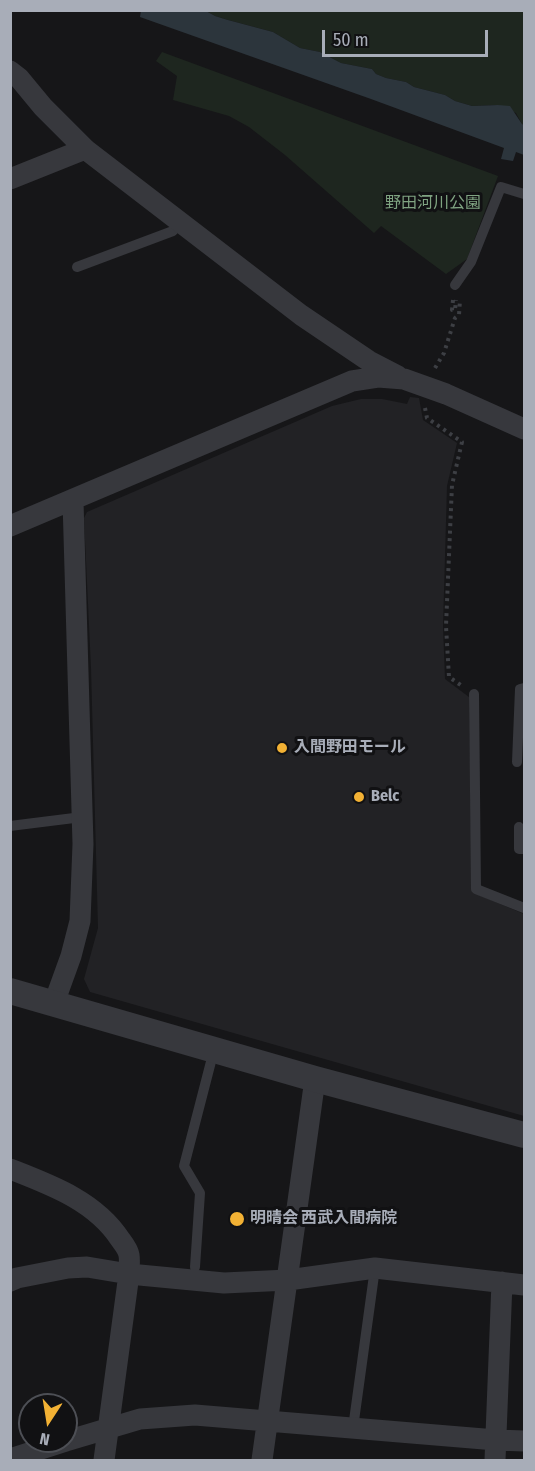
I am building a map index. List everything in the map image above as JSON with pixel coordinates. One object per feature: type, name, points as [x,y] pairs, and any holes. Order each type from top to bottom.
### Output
[{"type":"street","points":[[10,71],[85,149],[301,315],[369,362],[404,379],[525,429]]},
{"type":"street","points":[[10,179],[85,149]]},
{"type":"street","points":[[10,526],[352,381],[378,377],[404,379]]},
{"type":"street","points":[[54,1003],[71,956],[80,921],[83,844],[73,501]]},
{"type":"street","points":[[10,992],[525,1136]]},
{"type":"street","points":[[262,1461],[315,1078]]},
{"type":"street","points":[[10,1169],[66,1192],[102,1216],[129,1253],[129,1274],[104,1461]]},
{"type":"street","points":[[10,1281],[68,1268],[87,1267],[129,1274],[224,1283],[288,1280],[375,1268],[525,1285]]},
{"type":"street","points":[[495,1450],[502,1282]]},
{"type":"street","points":[[78,1437],[141,1419],[195,1415],[353,1428],[495,1450],[525,1441]]},
{"type":"street","points":[[10,1459],[29,1453]]},
{"type":"lane","points":[[455,285],[471,262],[501,188],[525,194]]},
{"type":"lane","points":[[77,267],[173,231],[180,221]]},
{"type":"lane","points":[[517,762],[520,689],[525,688]]},
{"type":"lane","points":[[474,694],[477,889],[525,908]]},
{"type":"lane","points":[[10,826],[82,817]]},
{"type":"lane","points":[[519,827],[519,849],[525,849]]},
{"type":"lane","points":[[195,1267],[200,1192],[184,1166],[214,1050]]},
{"type":"lane","points":[[353,1428],[375,1268]]},
{"type":"path","points":[[459,315],[454,318],[444,353],[424,386],[423,399],[427,418],[462,442],[452,485],[446,626],[449,677],[474,694]]},
{"type":"shaded area","points":[[141,11],[206,11],[215,16],[273,32],[300,48],[320,52],[341,63],[372,69],[376,74],[386,78],[445,95],[455,101],[472,106],[510,106],[524,125],[524,155],[516,152],[513,161],[501,159],[504,148],[140,17]]},
{"type":"shaded area","name":"入間野田モール","points":[[410,397],[419,398],[423,420],[457,443],[447,486],[443,626],[445,679],[469,697],[472,892],[524,914],[524,1116],[90,992],[84,979],[98,928],[91,668],[84,518],[87,512],[332,406],[361,399],[382,399],[407,404]]},
{"type":"green space","points":[[206,11],[524,11],[524,125],[516,113],[498,105],[472,106],[455,101],[445,95],[414,87],[406,82],[386,78],[376,74],[372,69],[341,63],[320,52],[300,48],[273,32],[215,16]]},
{"type":"green space","name":"野田河川公園","points":[[162,52],[498,176],[467,259],[446,274],[381,226],[374,233],[285,155],[249,127],[229,116],[173,100],[177,76],[156,61]]},
{"type":"place","name":"入間野田モール","points":[[282,748]]},
{"type":"place","name":"Belc","points":[[359,797]]},
{"type":"place","name":"明晴会 西武入間病院","points":[[237,1219]]}]
